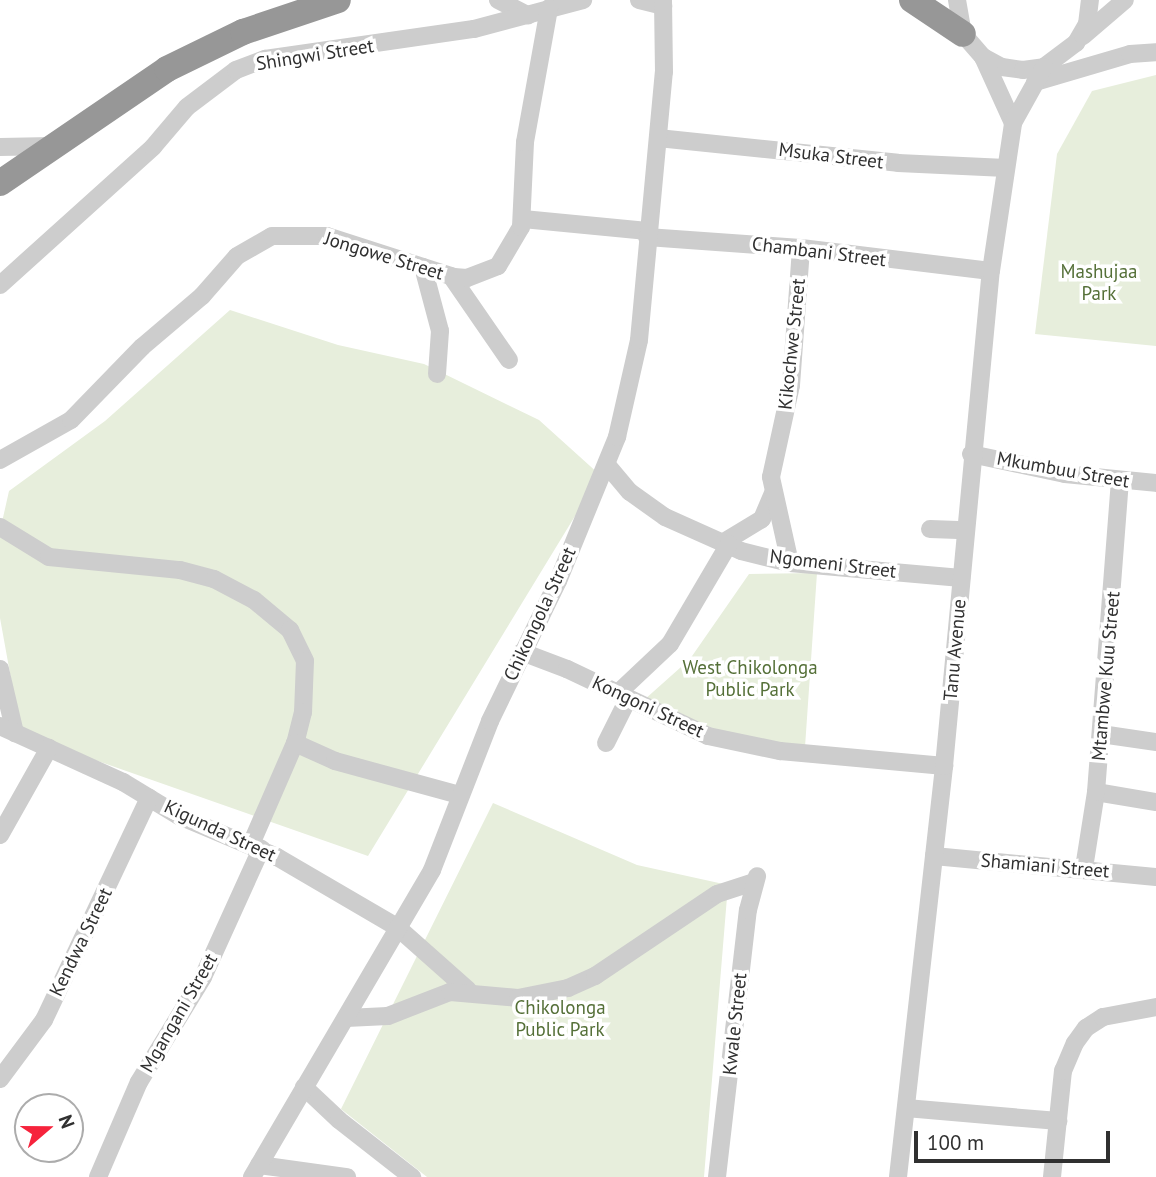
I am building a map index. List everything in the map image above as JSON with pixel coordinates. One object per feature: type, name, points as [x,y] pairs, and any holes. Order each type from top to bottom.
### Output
[{"type":"highway","points":[[0,183],[167,69],[209,47],[338,0]]},
{"type":"highway","points":[[912,0],[963,34]]},
{"type":"street","points":[[498,0],[528,15]]},
{"type":"street","name":"Shingwi Street","points":[[0,285],[153,147],[187,107],[236,70],[265,60],[474,29],[583,0]]},
{"type":"street","points":[[639,0],[663,3]]},
{"type":"street","points":[[957,0],[963,34],[983,57],[1013,123]]},
{"type":"street","points":[[1076,43],[1087,24],[1090,0]]},
{"type":"street","points":[[1013,123],[1039,75],[1104,14],[1125,0]]},
{"type":"street","name":"Chikongola Street","points":[[256,1171],[432,870],[459,795],[607,465],[634,370],[664,72],[663,3]]},
{"type":"street","name":"Jongowe Street","points":[[0,460],[71,420],[142,347],[202,296],[237,256],[272,236],[327,236],[451,276],[467,278],[498,266],[510,253],[523,219],[525,142],[549,8]]},
{"type":"street","points":[[983,57],[1002,67],[1039,75],[1130,54],[1156,52]]},
{"type":"street","name":"Tanu Avenue","points":[[898,1177],[944,766],[971,454],[991,271],[1013,123]]},
{"type":"street","name":"Msuka Street","points":[[658,138],[898,163],[1006,168]]},
{"type":"street","points":[[0,147],[57,146]]},
{"type":"street","name":"Chambani Street","points":[[523,219],[991,271]]},
{"type":"street","name":"Kikochwe Street","points":[[790,562],[774,489],[776,445],[791,385],[801,248]]},
{"type":"street","points":[[423,267],[440,331],[437,374]]},
{"type":"street","points":[[451,276],[509,360]]},
{"type":"street","name":"Mkumbuu Street","points":[[971,454],[1120,482],[1156,483]]},
{"type":"street","name":"Ngomeni Street","points":[[607,465],[630,492],[665,517],[726,543],[790,562],[961,578]]},
{"type":"street","name":"Mtambwe Kuu Street","points":[[1084,868],[1096,792],[1120,482]]},
{"type":"street","points":[[606,743],[623,696],[670,645],[726,543],[762,519],[774,489]]},
{"type":"street","name":"Mgangani Street","points":[[0,527],[49,557],[180,570],[214,579],[254,600],[290,630],[303,654],[303,712],[295,743],[256,846],[203,978],[139,1082],[97,1177]]},
{"type":"street","points":[[930,528],[965,530]]},
{"type":"street","name":"Kongoni Street","points":[[522,653],[708,736],[753,748],[944,766]]},
{"type":"street","points":[[0,669],[8,730]]},
{"type":"street","name":"Kigunda Street","points":[[8,730],[49,748],[180,816],[256,846],[397,927],[468,990]]},
{"type":"street","points":[[1101,734],[1156,741]]},
{"type":"street","points":[[295,743],[335,761],[459,795]]},
{"type":"street","points":[[0,835],[49,748]]},
{"type":"street","points":[[1096,792],[1156,802]]},
{"type":"street","name":"Kendwa Street","points":[[0,1079],[44,1020],[149,798]]},
{"type":"street","name":"Shamiani Street","points":[[934,856],[1084,868],[1156,877]]},
{"type":"street","name":"Kwale Street","points":[[468,990],[518,998],[568,988],[595,976],[717,894],[756,877],[717,1177]]},
{"type":"street","points":[[346,1018],[388,1016],[443,994],[468,990]]},
{"type":"street","points":[[1052,1177],[1065,1064],[1086,1028],[1103,1017],[1156,1007]]},
{"type":"street","points":[[304,1087],[339,1120],[412,1177]]},
{"type":"street","points":[[906,1108],[1058,1122]]},
{"type":"street","points":[[256,1171],[347,1177]]},
{"type":"green space","name":"Mashujaa Park","points":[[1156,75],[1156,346],[1035,334],[1057,154],[1092,91]]},
{"type":"green space","points":[[230,310],[338,345],[424,364],[539,420],[600,475],[368,856],[21,734],[0,618],[0,531],[9,491],[105,421]]},
{"type":"green space","name":"West Chikolonga Public Park","points":[[817,573],[805,747],[744,741],[644,700],[690,659],[749,574]]},
{"type":"green space","name":"Chikolonga Public Park","points":[[493,803],[637,865],[728,885],[704,1177],[427,1177],[341,1109]]}]
